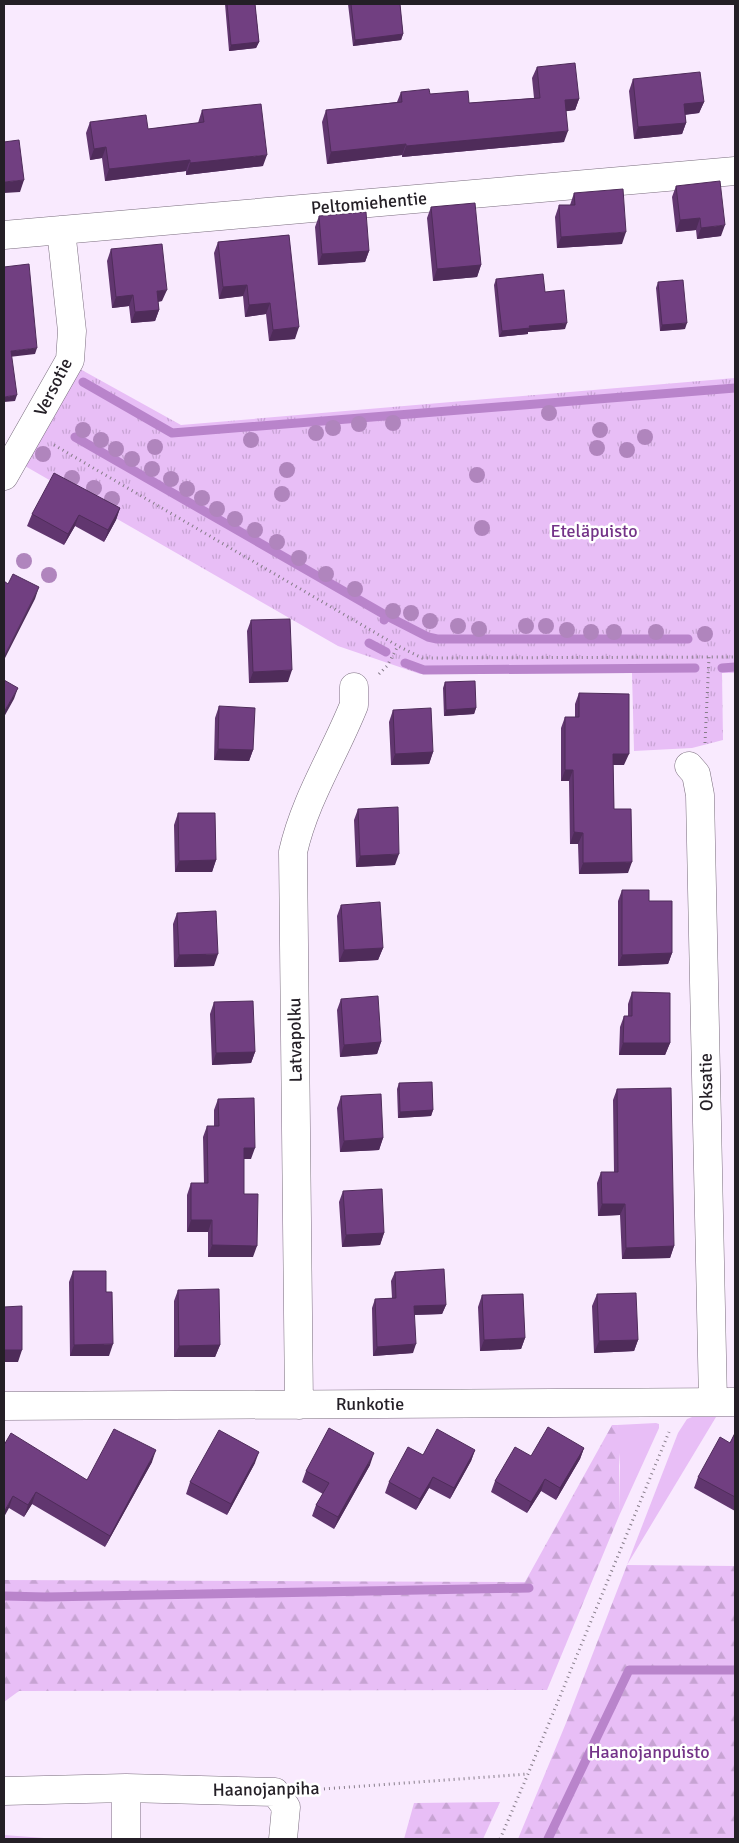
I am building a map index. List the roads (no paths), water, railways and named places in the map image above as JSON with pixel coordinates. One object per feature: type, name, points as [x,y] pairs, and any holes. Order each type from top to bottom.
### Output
[{"type":"street","name":"Peltomiehentie","points":[[4,235],[735,170]]},
{"type":"street","name":"Versotie","points":[[4,476],[18,438],[70,360],[72,331],[61,230]]},
{"type":"street","name":"Latvapolku","points":[[299,1405],[293,852],[299,828],[308,805],[354,705],[354,687]]},
{"type":"street","name":"Oksatie","points":[[689,766],[696,774],[700,795],[724,1402]]},
{"type":"street","name":"Runkotie","points":[[4,1406],[724,1402]]},
{"type":"street","name":"Haanojanpiha","points":[[4,1791],[126,1788],[276,1792],[286,1807],[283,1839]]},
{"type":"street","points":[[126,1788],[126,1839]]},
{"type":"waterway","points":[[83,382],[172,433],[735,388]]},
{"type":"waterway","points":[[75,437],[387,616],[384,620]]},
{"type":"waterway","points":[[387,616],[428,637],[437,639],[688,639]]},
{"type":"waterway","points":[[369,643],[386,652]]},
{"type":"waterway","points":[[405,663],[424,670],[695,668]]},
{"type":"waterway","points":[[722,668],[735,667]]},
{"type":"waterway","points":[[4,1596],[46,1597],[529,1588]]},
{"type":"waterway","points":[[548,1839],[629,1670],[735,1670]]},
{"type":"park label","name":"Eteläpuisto","points":[[594,531]]},
{"type":"park label","name":"Haanojanpuisto","points":[[649,1752]]}]
